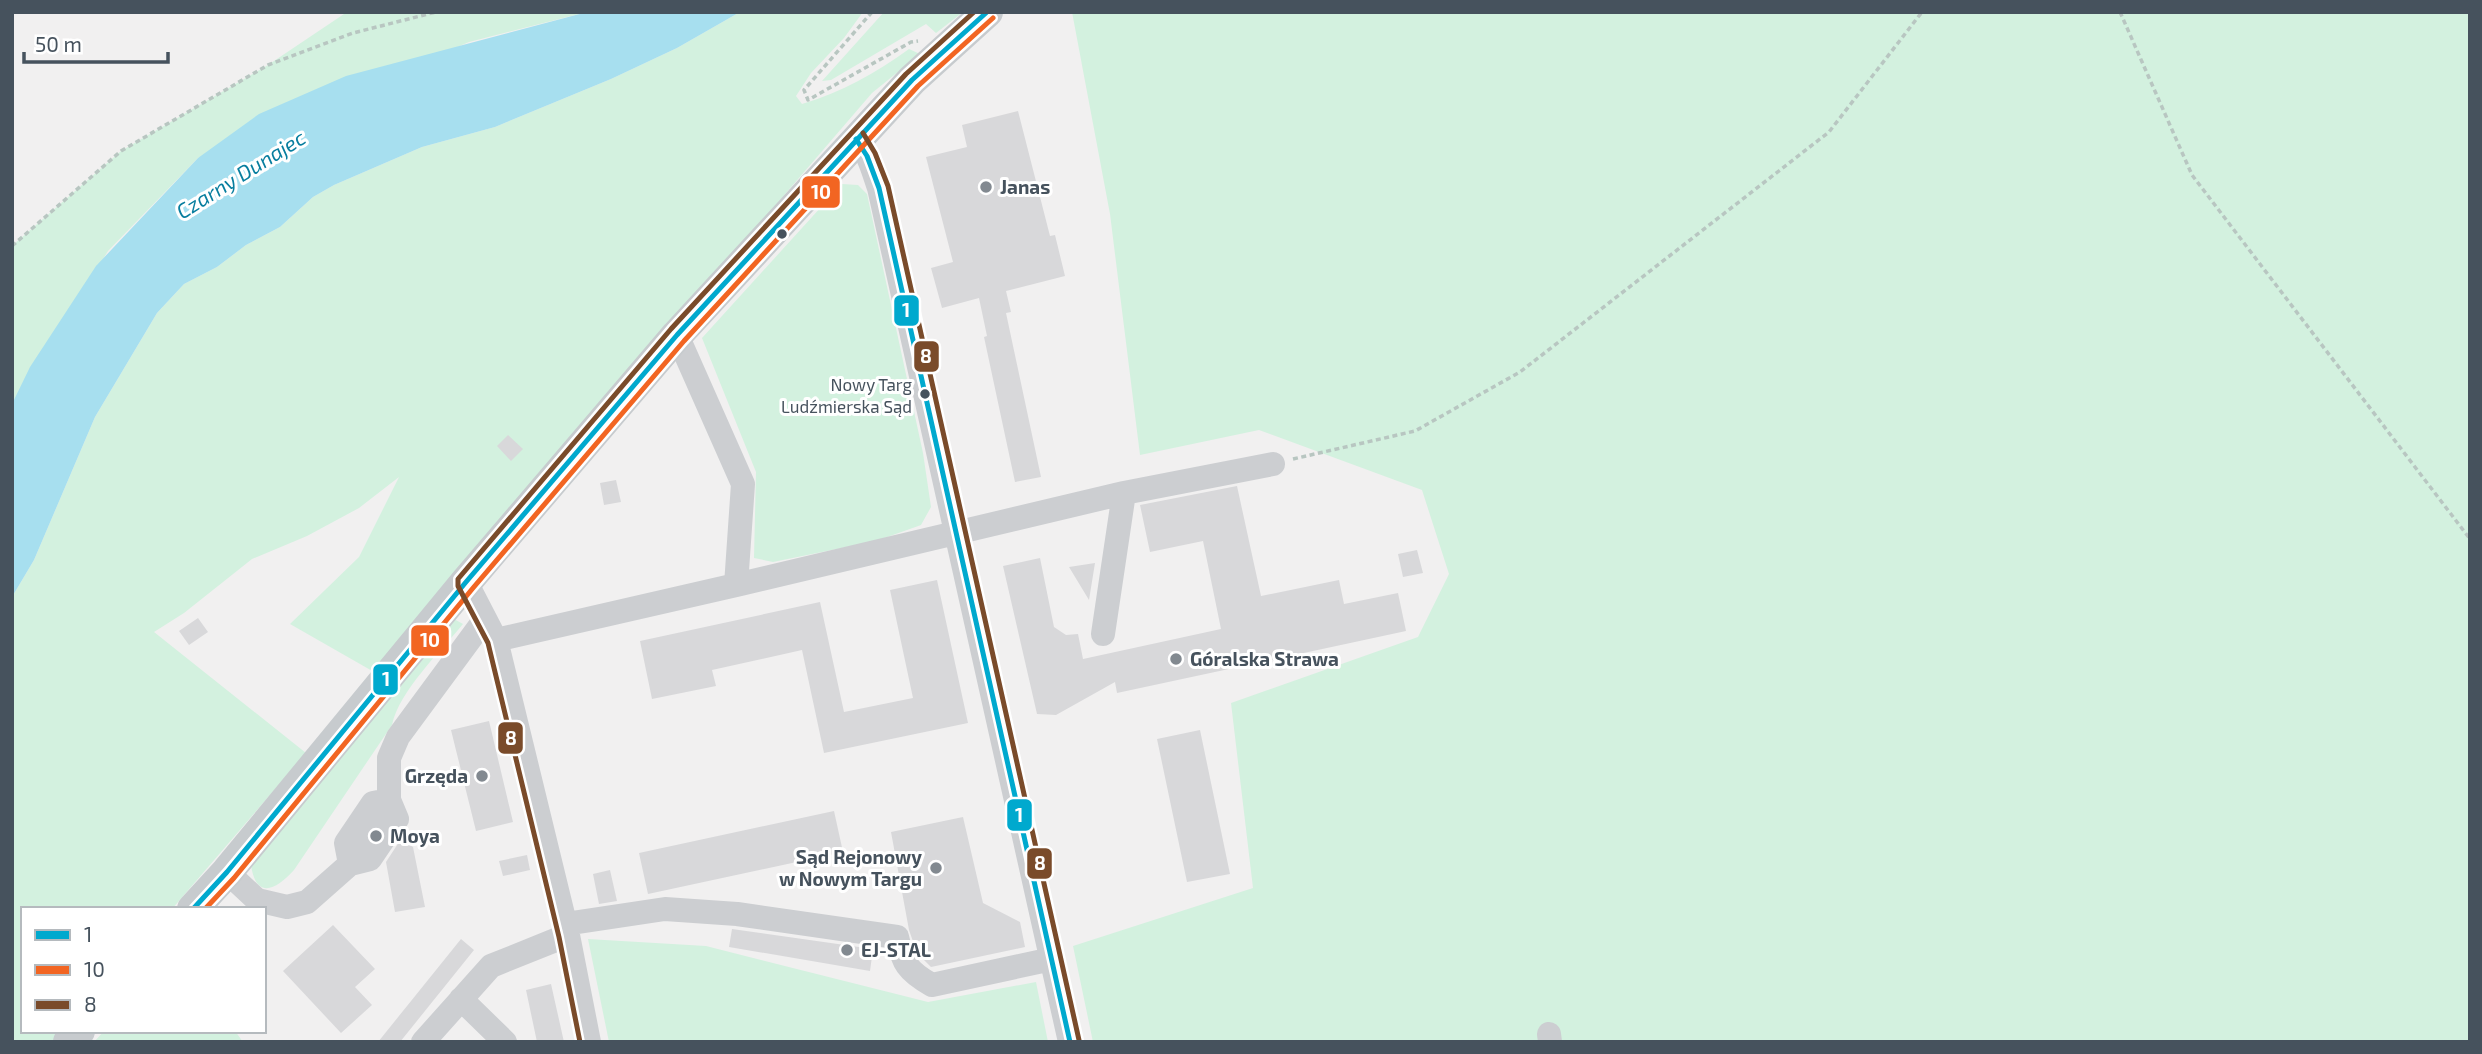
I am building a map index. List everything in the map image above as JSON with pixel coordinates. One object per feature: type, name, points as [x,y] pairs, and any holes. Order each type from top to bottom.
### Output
[{"type":"main road","points":[[195,907],[227,872],[466,582],[677,335],[856,139],[939,54],[987,12]]},
{"type":"street","points":[[856,139],[869,160],[879,188],[1070,1042]]},
{"type":"street","points":[[677,335],[743,484],[736,585]]},
{"type":"street","points":[[227,872],[257,900],[287,907],[307,902],[350,864],[346,843],[373,803],[388,800],[389,758],[398,737],[491,629],[736,585],[1124,493],[1273,464]]},
{"type":"street","points":[[1103,634],[1124,493]]},
{"type":"street","points":[[466,582],[491,629],[567,930],[589,1042]]},
{"type":"street","points":[[423,1042],[491,966],[567,930],[665,909],[737,914],[897,937],[902,961],[919,978],[932,985],[1052,960]]},
{"type":"street","points":[[461,999],[505,1042]]},
{"type":"path","points":[[12,246],[121,151],[268,65],[353,33],[436,12]]},
{"type":"path","points":[[872,12],[804,90],[808,100],[911,42],[930,39],[939,54]]},
{"type":"path","points":[[1273,464],[1415,432],[1520,372],[1829,132],[1922,12]]},
{"type":"path","points":[[2120,12],[2192,175],[2470,539]]},
{"type":"green space","points":[[347,12],[587,12],[469,42],[198,158],[108,251],[12,404],[12,246],[121,151],[268,65]]},
{"type":"green space","points":[[740,12],[863,12],[844,38],[811,73],[796,96],[802,104],[858,81],[909,49],[920,54],[872,93],[374,672],[290,624],[359,557],[399,477],[359,508],[307,536],[252,559],[184,613],[154,632],[306,753],[174,907],[21,907],[21,1033],[63,1033],[55,1042],[12,1042],[12,597],[34,560],[95,417],[157,313],[184,284],[217,267],[246,245],[280,227],[313,197],[334,185],[422,147],[495,127],[611,79],[677,48]]},
{"type":"green space","points":[[884,12],[963,12],[936,33],[926,24],[831,80],[822,81]]},
{"type":"green space","points":[[1072,12],[2470,12],[2470,1042],[1093,1042],[1073,946],[1253,888],[1231,703],[1418,637],[1449,574],[1422,490],[1259,430],[1140,455],[1110,214]]},
{"type":"green space","points":[[842,184],[858,185],[867,194],[923,453],[931,507],[921,525],[876,541],[773,562],[754,558],[756,472],[702,338]]},
{"type":"green space","points":[[454,619],[463,624],[412,685],[396,712],[392,725],[294,870],[280,883],[268,888],[262,887],[257,883],[251,865]]},
{"type":"green space","points":[[588,939],[706,946],[928,1002],[1036,982],[1048,1042],[609,1042]]},
{"type":"green space","points":[[102,1033],[236,1033],[243,1042],[94,1042]]},
{"type":"water","name":"Czarny Dunajec","points":[[587,12],[740,12],[677,48],[611,79],[495,127],[422,147],[334,185],[313,197],[280,227],[246,245],[217,267],[184,284],[157,313],[95,417],[34,560],[12,597],[12,404],[30,367],[96,266],[198,158],[259,114],[346,76]]},
{"type":"building","points":[[1018,111],[1050,236],[1055,235],[1065,276],[1006,291],[1011,312],[1006,313],[1041,477],[1015,482],[984,337],[987,336],[979,298],[942,308],[931,268],[953,262],[926,157],[967,147],[962,125]]},
{"type":"building","points":[[508,435],[523,449],[511,461],[497,446]]},
{"type":"building","points":[[616,480],[621,502],[604,505],[600,483]]},
{"type":"building","points":[[1237,486],[1261,596],[1339,580],[1344,604],[1398,593],[1406,631],[1117,693],[1115,682],[1056,715],[1037,714],[1003,566],[1040,558],[1054,627],[1066,635],[1078,634],[1083,659],[1221,629],[1203,541],[1150,552],[1140,505]]},
{"type":"building","points":[[1417,550],[1423,573],[1403,577],[1398,554]]},
{"type":"building","points":[[1095,563],[1089,600],[1069,567]]},
{"type":"building","points":[[937,580],[968,723],[824,753],[802,650],[712,670],[716,686],[652,699],[640,641],[820,602],[844,712],[913,698],[890,590]]},
{"type":"building","points":[[198,618],[208,632],[189,645],[179,631]]},
{"type":"building","name":"Grzęda","points":[[489,721],[513,822],[476,831],[451,730]]},
{"type":"building","points":[[1200,730],[1230,874],[1187,882],[1157,739]]},
{"type":"building","points":[[834,811],[843,852],[648,894],[639,853]]},
{"type":"building","name":"Sąd Rejonowy w Nowym Targu","points":[[963,817],[983,903],[1020,922],[1025,947],[931,967],[917,953],[909,930],[891,832]]},
{"type":"building","points":[[401,839],[413,847],[425,907],[395,912],[386,862]]},
{"type":"building","points":[[527,855],[530,870],[503,876],[499,861]]},
{"type":"building","points":[[610,870],[617,901],[599,904],[593,874]]},
{"type":"building","points":[[333,925],[375,969],[355,987],[372,1005],[341,1033],[283,971]]},
{"type":"building","points":[[732,929],[873,949],[870,971],[729,947]]},
{"type":"building","points":[[461,939],[474,950],[400,1042],[378,1042]]},
{"type":"building","points":[[551,984],[564,1042],[537,1042],[526,990]]},
{"type":"transit line","name":"8","points":[[580,1042],[559,937],[488,643],[458,586],[458,579],[671,329],[906,74],[974,12]]},
{"type":"transit line","name":"1","points":[[195,907],[227,872],[466,582],[677,335],[912,80],[987,12]]},
{"type":"transit line","name":"10","points":[[207,907],[234,878],[473,588],[684,341],[918,86],[993,18]]},
{"type":"transit line","name":"8","points":[[863,133],[875,153],[888,186],[1079,1040]]},
{"type":"transit line","name":"1","points":[[856,139],[867,156],[879,188],[1070,1042]]},
{"type":"place","name":"Janas","points":[[986,187]]},
{"type":"place","name":"Nowy Targ Ludźmierska Sąd","points":[[925,394]]},
{"type":"place","name":"Góralska Strawa","points":[[1176,659]]},
{"type":"place","name":"Grzęda","points":[[482,776]]},
{"type":"place","name":"Moya","points":[[376,836]]},
{"type":"place","name":"Sąd Rejonowy w Nowym Targu","points":[[936,868]]},
{"type":"place","name":"EJ-STAL","points":[[847,950]]}]
